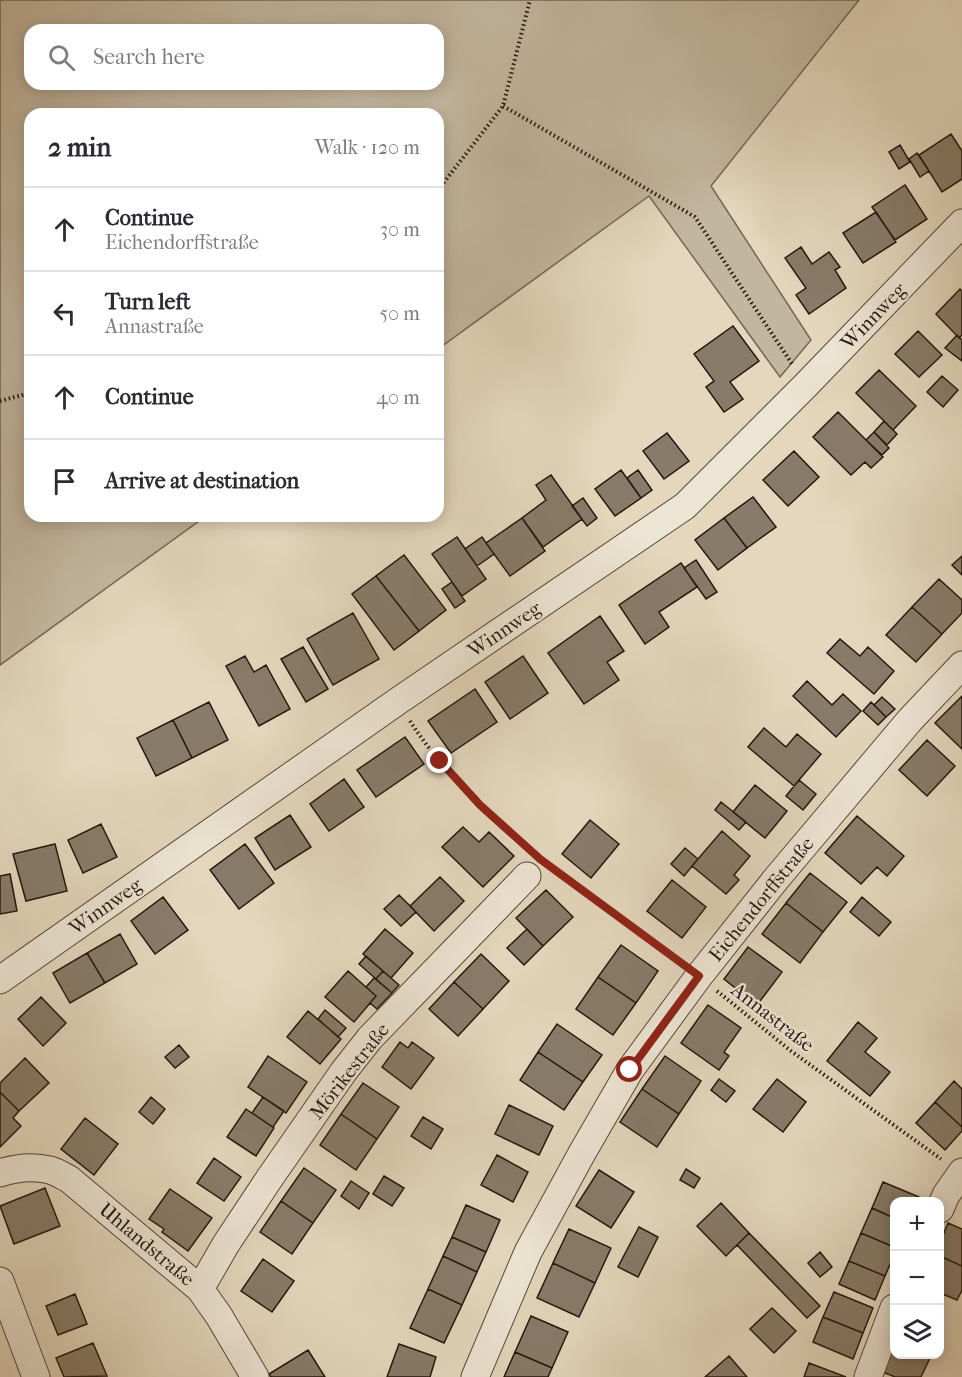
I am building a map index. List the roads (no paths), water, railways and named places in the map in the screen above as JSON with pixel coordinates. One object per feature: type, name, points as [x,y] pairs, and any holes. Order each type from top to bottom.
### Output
[{"type":"street","name":"Winnweg","points":[[0,980],[398,701],[685,506],[806,385],[962,223]]},
{"type":"street","name":"Eichendorffstraße","points":[[475,1377],[528,1252],[630,1070],[699,976],[776,879],[903,729],[962,665]]},
{"type":"street","name":"Mörikestraße","points":[[200,1289],[226,1244],[269,1179],[370,1038],[536,864]]},
{"type":"street","name":"Uhlandstraße","points":[[0,1173],[34,1168],[52,1171],[69,1179],[200,1289],[219,1316],[255,1377]]},
{"type":"street","points":[[944,1199],[961,1173]]},
{"type":"street","points":[[0,1281],[36,1377]]},
{"type":"street","points":[[868,1377],[890,1319]]}]
